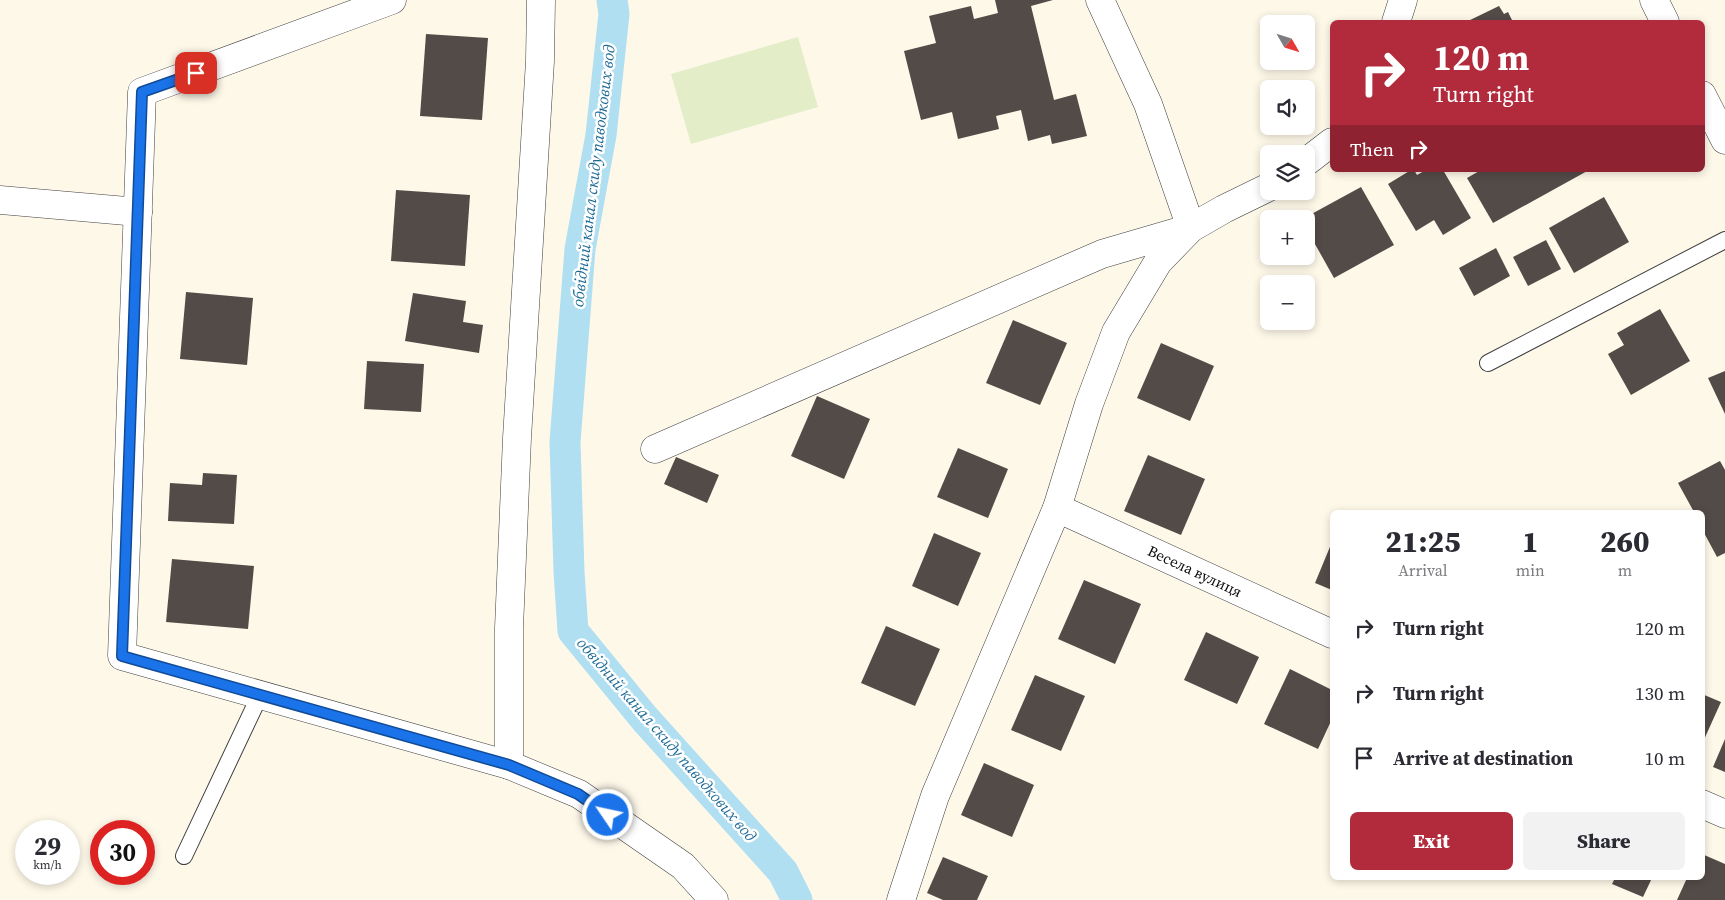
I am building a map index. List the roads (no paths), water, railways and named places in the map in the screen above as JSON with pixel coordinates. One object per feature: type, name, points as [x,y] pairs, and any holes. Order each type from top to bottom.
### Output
[{"type":"street","points":[[392,0],[142,92],[122,656],[509,765],[578,794],[683,866],[714,900]]},
{"type":"street","points":[[509,765],[509,628],[517,438],[540,61],[541,0]]},
{"type":"street","points":[[1100,0],[1148,104],[1191,228]]},
{"type":"street","points":[[1397,20],[1403,0]]},
{"type":"street","points":[[1654,0],[1665,20]]},
{"type":"street","points":[[1705,102],[1725,140]]},
{"type":"street","points":[[1315,155],[1330,144]]},
{"type":"street","points":[[655,449],[1102,254],[1191,228],[1260,191]]},
{"type":"street","points":[[0,200],[138,212]]},
{"type":"street","points":[[901,900],[935,796],[1058,508],[1089,404],[1116,332],[1158,262],[1191,228]]},
{"type":"street","name":"Весела вулиця","points":[[1058,508],[1330,633]]},
{"type":"street","points":[[1705,805],[1725,814]]},
{"type":"lane","points":[[1488,363],[1725,240]]},
{"type":"lane","points":[[184,856],[260,695]]},
{"type":"waterway","name":"обвідний канал скиду паводкових вод","points":[[612,0],[614,14],[601,135],[580,249],[565,442],[569,572],[573,631],[645,719],[783,872],[797,900]]}]
